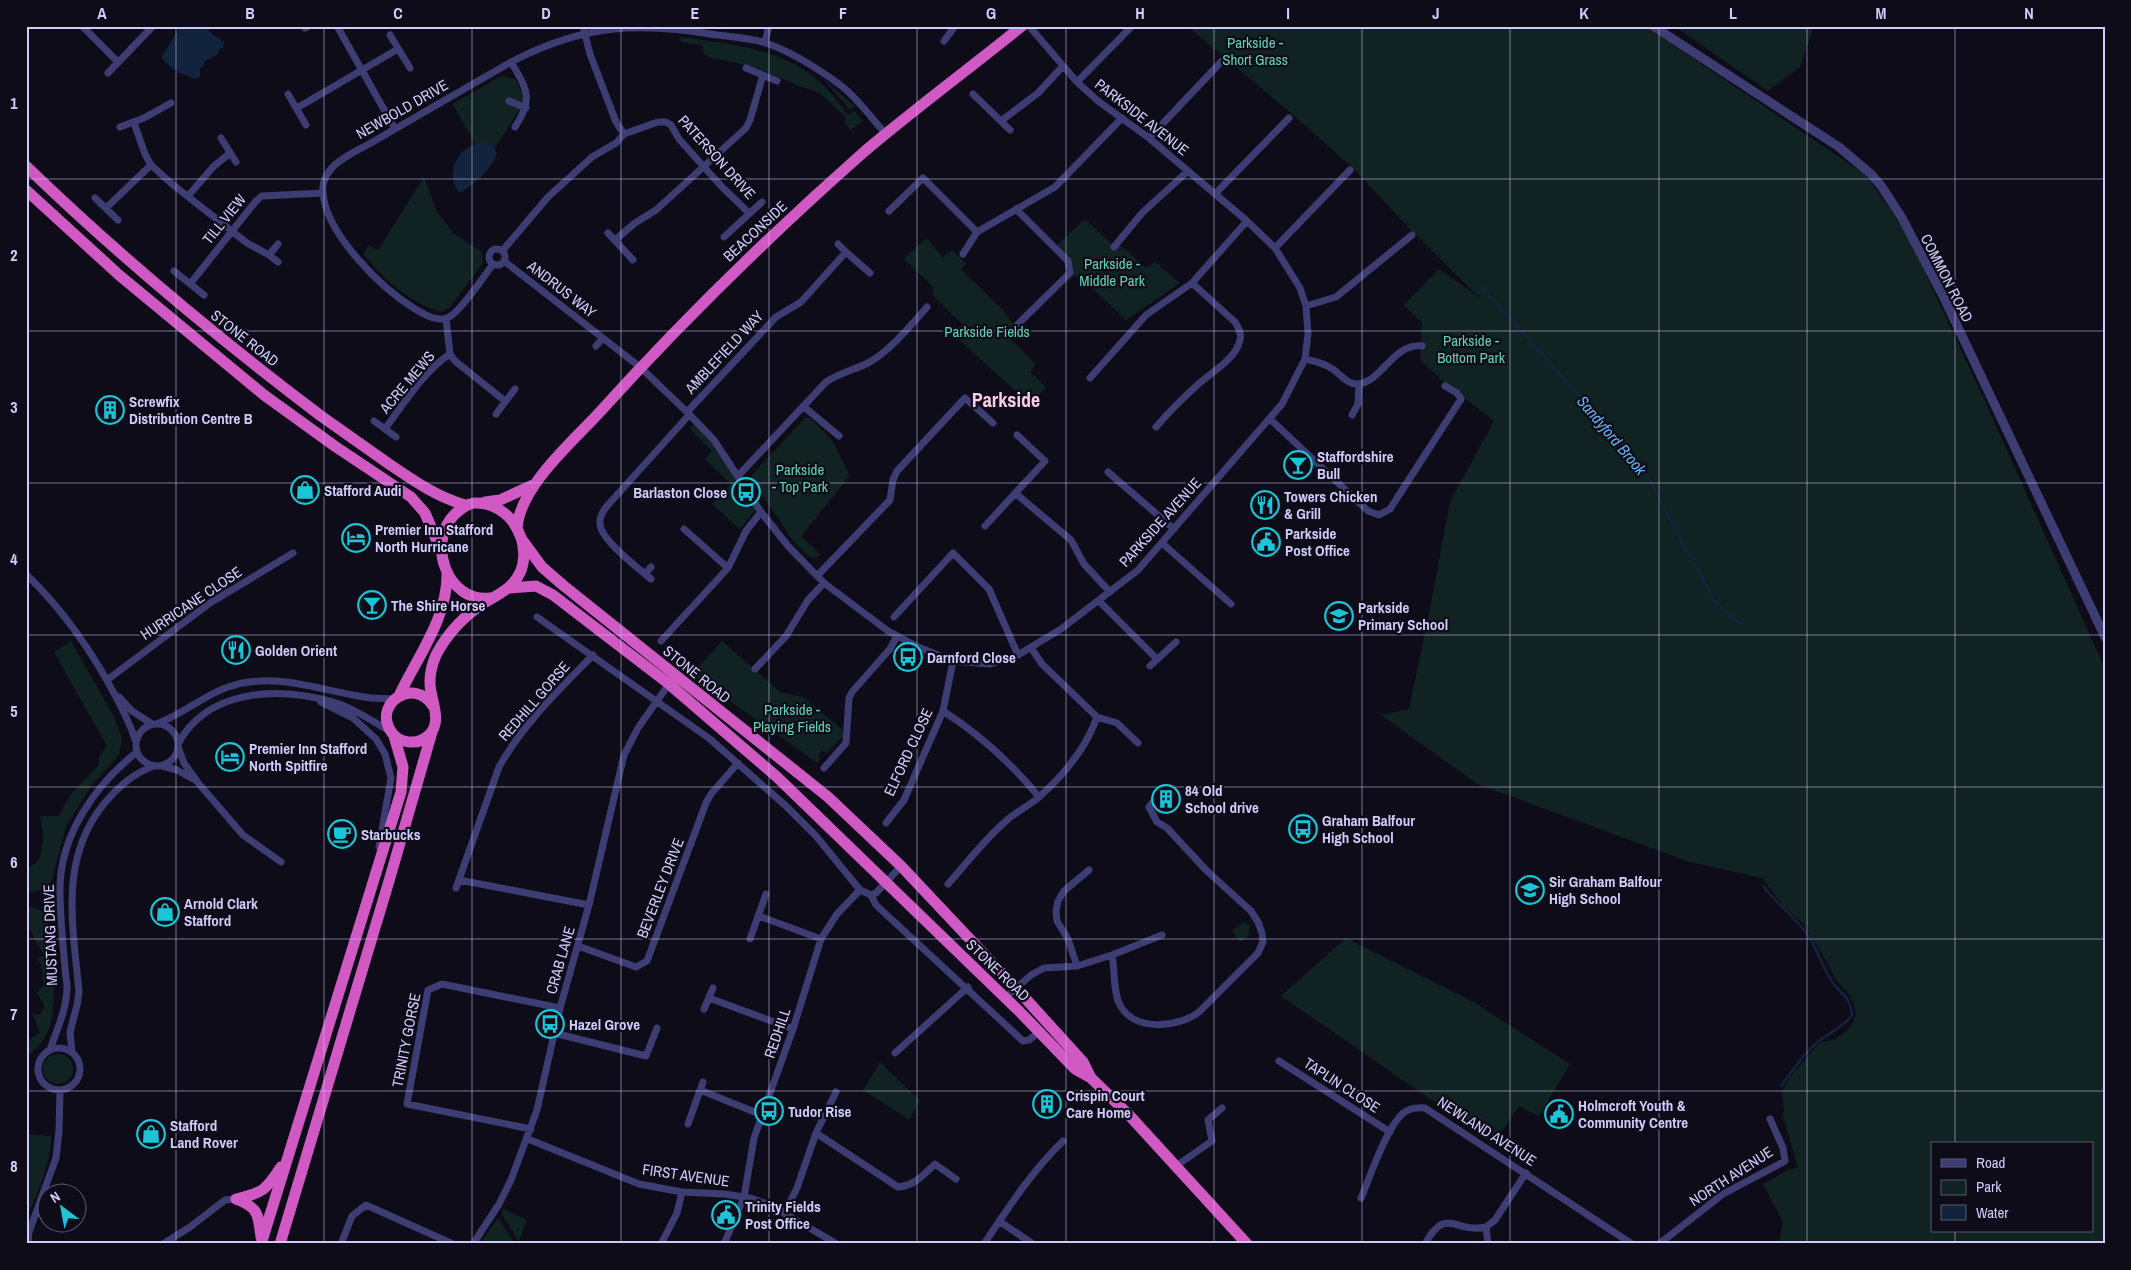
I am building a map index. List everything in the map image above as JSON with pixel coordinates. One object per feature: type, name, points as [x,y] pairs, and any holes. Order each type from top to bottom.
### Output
[{"type":"highway","name":"BEACONSIDE","points":[[517,529],[520,509],[533,485],[640,367],[751,254],[886,134],[1022,26]]},
{"type":"highway","name":"STONE ROAD","points":[[26,166],[65,204],[154,283],[236,351],[351,438],[426,489],[442,498],[466,505]]},
{"type":"highway","name":"STONE ROAD","points":[[26,190],[119,275],[264,395],[336,447],[411,497],[424,513],[440,547]]},
{"type":"highway","name":"BEACONSIDE","points":[[481,503],[500,500],[533,485]]},
{"type":"highway","points":[[393,734],[405,742],[418,742],[429,735],[436,723],[430,681],[438,651],[452,630],[490,598],[509,588],[518,578],[522,568],[523,541],[505,513],[495,507],[481,503],[466,505],[448,522],[441,537],[440,547],[447,571],[454,583],[467,594],[483,599],[490,598]]},
{"type":"highway","name":"STONE ROAD","points":[[523,541],[542,567],[564,586],[828,797],[901,866],[1083,1062],[1091,1078]]},
{"type":"highway","points":[[261,1242],[373,879],[402,792],[403,768],[393,734],[388,724],[389,706],[397,698],[427,642],[445,599],[447,571]]},
{"type":"highway","name":"STONE ROAD","points":[[509,588],[526,586],[543,589],[669,684],[777,777],[1076,1069],[1091,1078],[1176,1166],[1247,1244]]},
{"type":"highway","points":[[397,698],[409,693],[419,694],[427,698],[433,706]]},
{"type":"highway","points":[[280,1244],[389,881],[432,730]]},
{"type":"highway","points":[[236,1198],[251,1195],[268,1186],[290,1153]]},
{"type":"highway","points":[[236,1198],[249,1204],[257,1212],[261,1242]]},
{"type":"street","points":[[82,26],[118,62]]},
{"type":"street","points":[[108,73],[153,26]]},
{"type":"street","points":[[337,26],[395,129]]},
{"type":"street","name":"NEWBOLD DRIVE","points":[[323,193],[324,182],[332,167],[511,62],[534,50],[584,30],[641,26],[672,28],[765,42],[795,56],[841,86],[886,134]]},
{"type":"street","points":[[765,42],[769,26]]},
{"type":"street","points":[[944,41],[955,26]]},
{"type":"street","name":"PARKSIDE AVENUE","points":[[640,367],[714,440],[761,512],[788,546],[816,576],[897,636],[953,661],[990,664],[1032,649],[1099,601],[1138,570],[1282,404],[1305,359],[1308,334],[1306,306],[1300,288],[1291,271],[1275,248],[1247,221],[1149,138],[1098,101],[1077,82],[1030,26]]},
{"type":"street","points":[[1077,82],[1132,26]]},
{"type":"street","name":"COMMON ROAD","points":[[1653,26],[1840,147],[1871,174],[1882,187],[1902,218],[1944,298],[2105,637]]},
{"type":"street","points":[[584,30],[590,54],[616,122],[624,134]]},
{"type":"street","points":[[390,35],[410,68]]},
{"type":"street","points":[[297,108],[398,49]]},
{"type":"street","points":[[1149,138],[1222,61]]},
{"type":"street","points":[[511,62],[527,94],[526,108],[515,127]]},
{"type":"street","points":[[1001,121],[1038,93],[1063,66]]},
{"type":"street","points":[[746,68],[777,81]]},
{"type":"street","points":[[615,240],[635,223],[656,210],[746,128],[763,76]]},
{"type":"street","points":[[288,94],[306,125]]},
{"type":"street","points":[[972,94],[1010,130]]},
{"type":"street","points":[[120,126],[134,123],[171,102]]},
{"type":"street","points":[[509,102],[526,108]]},
{"type":"street","points":[[964,254],[977,232],[1055,187],[1122,118]]},
{"type":"street","points":[[1215,194],[1289,118]]},
{"type":"street","name":"PATERSON DRIVE","points":[[503,250],[555,190],[592,157],[616,143],[624,134],[658,122],[666,122],[671,125],[678,139],[750,213]]},
{"type":"street","points":[[134,123],[151,165],[247,243],[278,262]]},
{"type":"street","points":[[220,138],[236,162]]},
{"type":"street","points":[[188,196],[219,160],[230,153]]},
{"type":"street","points":[[106,208],[151,165]]},
{"type":"street","points":[[1275,248],[1350,170]]},
{"type":"street","points":[[1114,247],[1142,213],[1188,171]]},
{"type":"street","points":[[889,211],[923,178],[977,232]]},
{"type":"street","points":[[323,193],[332,219],[370,274],[389,292],[424,314],[439,319],[446,319],[456,312],[493,264]]},
{"type":"street","name":"TILL VIEW","points":[[190,284],[262,196],[323,193]]},
{"type":"street","points":[[95,198],[118,220]]},
{"type":"street","name":"PATERSON DRIVE","points":[[724,236],[762,202]]},
{"type":"street","points":[[1016,209],[1068,260],[1070,273],[1017,325]]},
{"type":"street","points":[[1090,378],[1146,316],[1192,283],[1247,221]]},
{"type":"street","points":[[608,233],[633,260]]},
{"type":"street","points":[[1306,306],[1336,297],[1412,235]]},
{"type":"street","points":[[269,255],[278,244]]},
{"type":"street","points":[[838,244],[870,274]]},
{"type":"street","points":[[495,249],[503,250],[506,255],[504,262],[500,265],[493,264],[489,257],[490,252],[495,249]]},
{"type":"street","name":"AMBLEFIELD WAY","points":[[645,574],[607,539],[600,525],[600,518],[607,506],[688,413],[776,317],[801,302],[846,252]]},
{"type":"street","name":"ANDRUS WAY","points":[[504,262],[640,367]]},
{"type":"street","points":[[174,271],[204,296]]},
{"type":"street","points":[[1156,427],[1197,385],[1232,355],[1241,339],[1240,330],[1235,322],[1192,283]]},
{"type":"street","points":[[738,476],[826,382],[838,374],[869,363],[927,306]]},
{"type":"street","name":"ACRE MEWS","points":[[446,319],[450,354],[455,361],[505,401]]},
{"type":"street","name":"ANDRUS WAY","points":[[596,346],[602,339]]},
{"type":"street","points":[[1305,359],[1321,362],[1333,368],[1352,384],[1359,384],[1370,380],[1401,351],[1412,345],[1422,346]]},
{"type":"street","name":"ACRE MEWS","points":[[386,429],[429,372],[439,361],[450,354]]},
{"type":"street","points":[[1352,415],[1358,404],[1359,384]]},
{"type":"street","points":[[1270,419],[1368,511],[1379,515],[1390,509],[1461,399],[1457,393],[1445,386]]},
{"type":"street","points":[[496,414],[515,389]]},
{"type":"street","points":[[816,576],[890,500],[897,472],[965,398],[993,423]]},
{"type":"street","points":[[803,406],[839,436]]},
{"type":"street","name":"ACRE MEWS","points":[[374,421],[396,437]]},
{"type":"street","points":[[985,526],[1045,461],[1017,435]]},
{"type":"street","points":[[1108,472],[1174,529]]},
{"type":"street","points":[[1015,493],[1071,540],[1084,564],[1110,592]]},
{"type":"street","points":[[661,641],[728,568],[746,531],[761,512]]},
{"type":"street","points":[[684,529],[728,568]]},
{"type":"street","points":[[1162,543],[1231,604]]},
{"type":"street","name":"HURRICANE CLOSE","points":[[106,680],[204,607],[293,553]]},
{"type":"street","points":[[894,617],[952,553],[989,589],[1018,655]]},
{"type":"street","points":[[651,567],[645,574],[651,579]]},
{"type":"street","points":[[26,574],[74,627],[96,660],[128,722],[136,742],[137,752],[143,761],[187,774],[199,784]]},
{"type":"street","points":[[755,669],[786,636],[808,600],[824,583]]},
{"type":"street","points":[[1099,601],[1157,659]]},
{"type":"street","points":[[537,617],[710,739],[816,836],[860,890],[870,895],[876,905],[1024,1040],[1029,1040],[1039,1032]]},
{"type":"street","points":[[824,768],[846,743],[848,698],[890,649],[897,636]]},
{"type":"street","points":[[1150,666],[1176,642]]},
{"type":"street","points":[[1032,649],[1042,664],[1097,717],[1117,724],[1138,743]]},
{"type":"street","name":"REDHILL GORSE","points":[[456,888],[500,767],[507,753],[520,732],[593,655]]},
{"type":"street","name":"ELFORD CLOSE","points":[[886,823],[904,800],[944,711],[953,661]]},
{"type":"street","points":[[136,742],[142,730],[175,716],[210,695],[228,687],[248,682],[271,680],[301,683],[364,698],[397,698]]},
{"type":"street","name":"CRAB LANE","points":[[473,1244],[499,1204],[528,1140],[537,1110],[560,1008],[589,905],[624,755],[638,728],[669,684]]},
{"type":"street","points":[[112,689],[132,711],[154,724],[170,728],[175,733],[184,763],[199,784],[243,835],[281,862]]},
{"type":"street","points":[[158,766],[172,760],[178,745],[192,723],[218,705],[259,693],[292,694],[330,701],[359,713],[393,734]]},
{"type":"street","points":[[314,698],[353,718],[376,739],[388,761],[391,778],[373,879]]},
{"type":"street","points":[[944,711],[972,730],[1039,797]]},
{"type":"street","points":[[948,884],[1004,822],[1039,797],[1082,748],[1092,733],[1097,717]]},
{"type":"street","name":"MUSTANG DRIVE","points":[[50,1050],[63,1016],[67,988],[60,895],[62,865],[78,822],[90,801],[102,786],[137,752]]},
{"type":"street","name":"BEVERLEY DRIVE","points":[[578,946],[636,967],[647,961],[706,803],[711,794],[738,763]]},
{"type":"street","name":"MUSTANG DRIVE","points":[[72,1052],[70,1032],[78,1005],[79,992],[71,906],[73,873],[81,845],[87,828],[116,790],[128,779],[158,766]]},
{"type":"street","points":[[1112,955],[1119,1005],[1134,1020],[1164,1026],[1189,1020],[1199,1012],[1258,953],[1263,942],[1258,922],[1250,911],[1207,871],[1167,828],[1157,822],[1149,807],[1164,789]]},
{"type":"street","points":[[870,895],[876,893],[885,881],[901,866]]},
{"type":"street","points":[[1077,966],[1068,939],[1057,921],[1056,911],[1058,901],[1064,891],[1089,870]]},
{"type":"street","points":[[459,880],[589,905]]},
{"type":"street","name":"REDHILL","points":[[724,1244],[744,1198],[754,1138],[793,1029],[821,939],[836,914],[860,890]]},
{"type":"street","points":[[750,938],[766,894]]},
{"type":"street","points":[[759,916],[821,939]]},
{"type":"street","points":[[1005,998],[1031,975],[1044,968],[1077,966],[1112,955],[1162,935]]},
{"type":"street","name":"TRINITY GORSE","points":[[531,1129],[407,1104],[428,990],[442,984],[560,1008]]},
{"type":"street","points":[[895,1053],[968,987]]},
{"type":"street","points":[[704,1009],[713,988]]},
{"type":"street","points":[[709,998],[793,1029]]},
{"type":"street","points":[[554,1033],[646,1056],[657,1028]]},
{"type":"street","points":[[59,1048],[72,1052],[78,1059],[80,1071],[78,1080],[70,1088],[60,1091],[51,1090],[44,1085],[38,1076],[37,1068],[40,1060],[50,1050],[59,1048]]},
{"type":"street","name":"TAPLIN CLOSE","points":[[1279,1061],[1390,1132]]},
{"type":"street","points":[[688,1124],[703,1082]]},
{"type":"street","points":[[700,1090],[762,1115]]},
{"type":"street","points":[[28,1244],[29,1232],[56,1158],[60,1132],[60,1091]]},
{"type":"street","points":[[785,1212],[797,1188],[816,1133],[836,1092]]},
{"type":"street","points":[[1176,1166],[1212,1140],[1208,1120],[1222,1108]]},
{"type":"street","name":"NEWLAND AVENUE","points":[[1361,1198],[1390,1132],[1402,1114],[1408,1110],[1425,1108],[1632,1244]]},
{"type":"street","name":"NORTH AVENUE","points":[[1659,1244],[1723,1194],[1785,1161],[1783,1148],[1770,1119]]},
{"type":"street","points":[[816,1133],[898,1187],[914,1183],[935,1164],[956,1179]]},
{"type":"street","name":"FIRST AVENUE","points":[[528,1140],[627,1180],[682,1192],[724,1194],[770,1205],[837,1244]]},
{"type":"street","points":[[984,1244],[1049,1155],[1063,1141]]},
{"type":"street","points":[[1425,1244],[1438,1226],[1447,1222],[1473,1229],[1486,1227],[1495,1220],[1526,1173]]},
{"type":"street","points":[[660,1244],[677,1213],[682,1192]]},
{"type":"street","points":[[163,1244],[190,1227],[224,1200],[236,1198]]},
{"type":"street","points":[[341,1244],[352,1216],[366,1204],[454,1244]]},
{"type":"street","points":[[999,1221],[1033,1244]]},
{"type":"street","points":[[1486,1227],[1488,1244]]},
{"type":"green space","points":[[1187,26],[1645,26],[1866,175],[1906,232],[1984,399],[2105,669],[2105,1244],[1779,1244],[1783,1222],[1763,1184],[1788,1170],[1798,1167],[1782,1113],[1784,1112],[1782,1092],[1789,1078],[1819,1043],[1835,1039],[1845,1032],[1854,1021],[1856,1013],[1853,1001],[1850,1001],[1852,998],[1837,981],[1803,924],[1786,908],[1783,908],[1762,878],[1690,862],[1477,784],[1381,715],[1409,709],[1450,501],[1494,421],[1444,382],[1420,360],[1422,323],[1404,305],[1439,269],[1480,298],[1409,228],[1352,167]]},
{"type":"green space","points":[[1674,26],[1814,26],[1800,67],[1768,91]]},
{"type":"green space","points":[[680,37],[750,48],[785,60],[820,82],[848,115],[854,111],[863,121],[851,130],[844,122],[846,118],[819,92],[799,86],[755,67],[708,57],[703,52],[703,46],[682,42],[679,40]]},
{"type":"green space","points":[[501,76],[515,79],[524,97],[520,109],[494,149],[490,143],[475,144],[453,104]]},
{"type":"green space","points":[[822,78],[855,106],[850,110]]},
{"type":"green space","points":[[424,177],[437,212],[453,233],[482,252],[483,263],[450,307],[442,312],[408,297],[380,273],[363,254],[369,245],[378,250]]},
{"type":"green space","name":"Parkside - Middle Park","points":[[1085,219],[1112,244],[1123,247],[1146,268],[1155,262],[1180,283],[1126,320],[1089,285],[1070,273],[1068,260],[1055,247]]},
{"type":"green space","name":"Parkside Fields","points":[[926,238],[943,257],[952,250],[966,264],[961,269],[1002,309],[1018,330],[1011,340],[1036,364],[1030,372],[1046,387],[1030,404],[956,337],[962,324],[933,296],[933,287],[904,259]]},
{"type":"green space","name":"Parkside - Top Park","points":[[805,418],[810,418],[832,440],[850,476],[801,536],[821,555],[812,559],[794,542],[751,478]]},
{"type":"green space","points":[[694,424],[712,443],[735,475],[755,510],[740,529],[712,504],[731,484],[705,459],[712,451],[689,428]]},
{"type":"green space","points":[[71,641],[113,715],[122,739],[119,755],[91,786],[66,826],[52,880],[44,889],[26,893],[26,869],[36,863],[41,852],[43,833],[40,816],[59,816],[70,795],[98,766],[99,757],[107,746],[54,652]]},
{"type":"green space","name":"Parkside - Playing Fields","points":[[722,641],[780,692],[803,697],[846,733],[827,753],[821,751],[818,755],[821,759],[817,763],[692,674]]},
{"type":"green space","points":[[31,907],[46,912],[54,992],[52,1019],[46,1035],[39,1046],[26,1058],[26,1042],[40,1033],[33,1014],[41,1014],[44,1005],[37,992],[44,985],[41,964],[38,958],[44,955],[26,923],[26,908]]},
{"type":"green space","points":[[1243,922],[1250,926],[1248,937],[1240,942],[1232,931]]},
{"type":"green space","points":[[1346,938],[1472,1001],[1570,1064],[1539,1116],[1519,1106],[1494,1143],[1281,996]]},
{"type":"green space","points":[[58,1054],[68,1059],[73,1069],[68,1079],[58,1084],[48,1079],[43,1069],[48,1059]]},
{"type":"green space","points":[[880,1062],[920,1101],[909,1120],[863,1090]]},
{"type":"green space","points":[[26,1134],[51,1136],[51,1146],[46,1167],[41,1182],[38,1182],[38,1191],[26,1219]]},
{"type":"green space","points":[[504,1209],[527,1220],[519,1241],[501,1213]]},
{"type":"green space","points":[[498,1218],[515,1244],[480,1244]]},
{"type":"water","points":[[181,26],[205,26],[212,34],[224,42],[223,48],[219,49],[217,55],[205,61],[204,66],[200,68],[200,77],[195,79],[177,72],[178,69],[174,70],[161,58]]},
{"type":"water","points":[[482,142],[490,143],[497,153],[495,158],[482,176],[459,193],[453,177],[453,169],[456,162],[466,149]]},
{"type":"waterway","name":"Sandyford Brook","points":[[1480,285],[1641,465],[1714,601],[1740,624]]},
{"type":"waterway","name":"Sandyford Brook","points":[[1764,887],[1806,932],[1831,980],[1847,998],[1852,1015],[1844,1024],[1813,1046],[1781,1086]]},
{"type":"place","name":"Screwfix Distribution Centre B","points":[[110,410]]},
{"type":"place","name":"Staffordshire Bull","points":[[1298,465]]},
{"type":"place","name":"Stafford Audi","points":[[305,490]]},
{"type":"place","name":"Barlaston Close","points":[[746,492]]},
{"type":"place","name":"Towers Chicken & Grill","points":[[1265,505]]},
{"type":"place","name":"Premier Inn Stafford North Hurricane","points":[[356,538]]},
{"type":"place","name":"Parkside Post Office","points":[[1266,542]]},
{"type":"place","name":"The Shire Horse","points":[[372,605]]},
{"type":"place","name":"Parkside Primary School","points":[[1339,616]]},
{"type":"place","name":"Golden Orient","points":[[236,650]]},
{"type":"place","name":"Darnford Close","points":[[908,657]]},
{"type":"place","name":"Premier Inn Stafford North Spitfire","points":[[230,757]]},
{"type":"place","name":"84 Old School drive","points":[[1166,799]]},
{"type":"place","name":"Graham Balfour High School","points":[[1303,829]]},
{"type":"place","name":"Starbucks","points":[[342,834]]},
{"type":"place","name":"Sir Graham Balfour High School","points":[[1530,890]]},
{"type":"place","name":"Arnold Clark Stafford","points":[[165,912]]},
{"type":"place","name":"Hazel Grove","points":[[550,1024]]},
{"type":"place","name":"Crispin Court Care Home","points":[[1047,1104]]},
{"type":"place","name":"Tudor Rise","points":[[769,1111]]},
{"type":"place","name":"Holmcroft Youth & Community Centre","points":[[1559,1114]]},
{"type":"place","name":"Stafford Land Rover","points":[[151,1134]]},
{"type":"place","name":"Trinity Fields Post Office","points":[[726,1215]]},
{"type":"district","name":"Parkside","points":[[1006,399]]},
{"type":"park label","name":"Parkside - Short Grass","points":[[1255,50]]},
{"type":"park label","name":"Parkside - Bottom Park","points":[[1471,348]]}]
